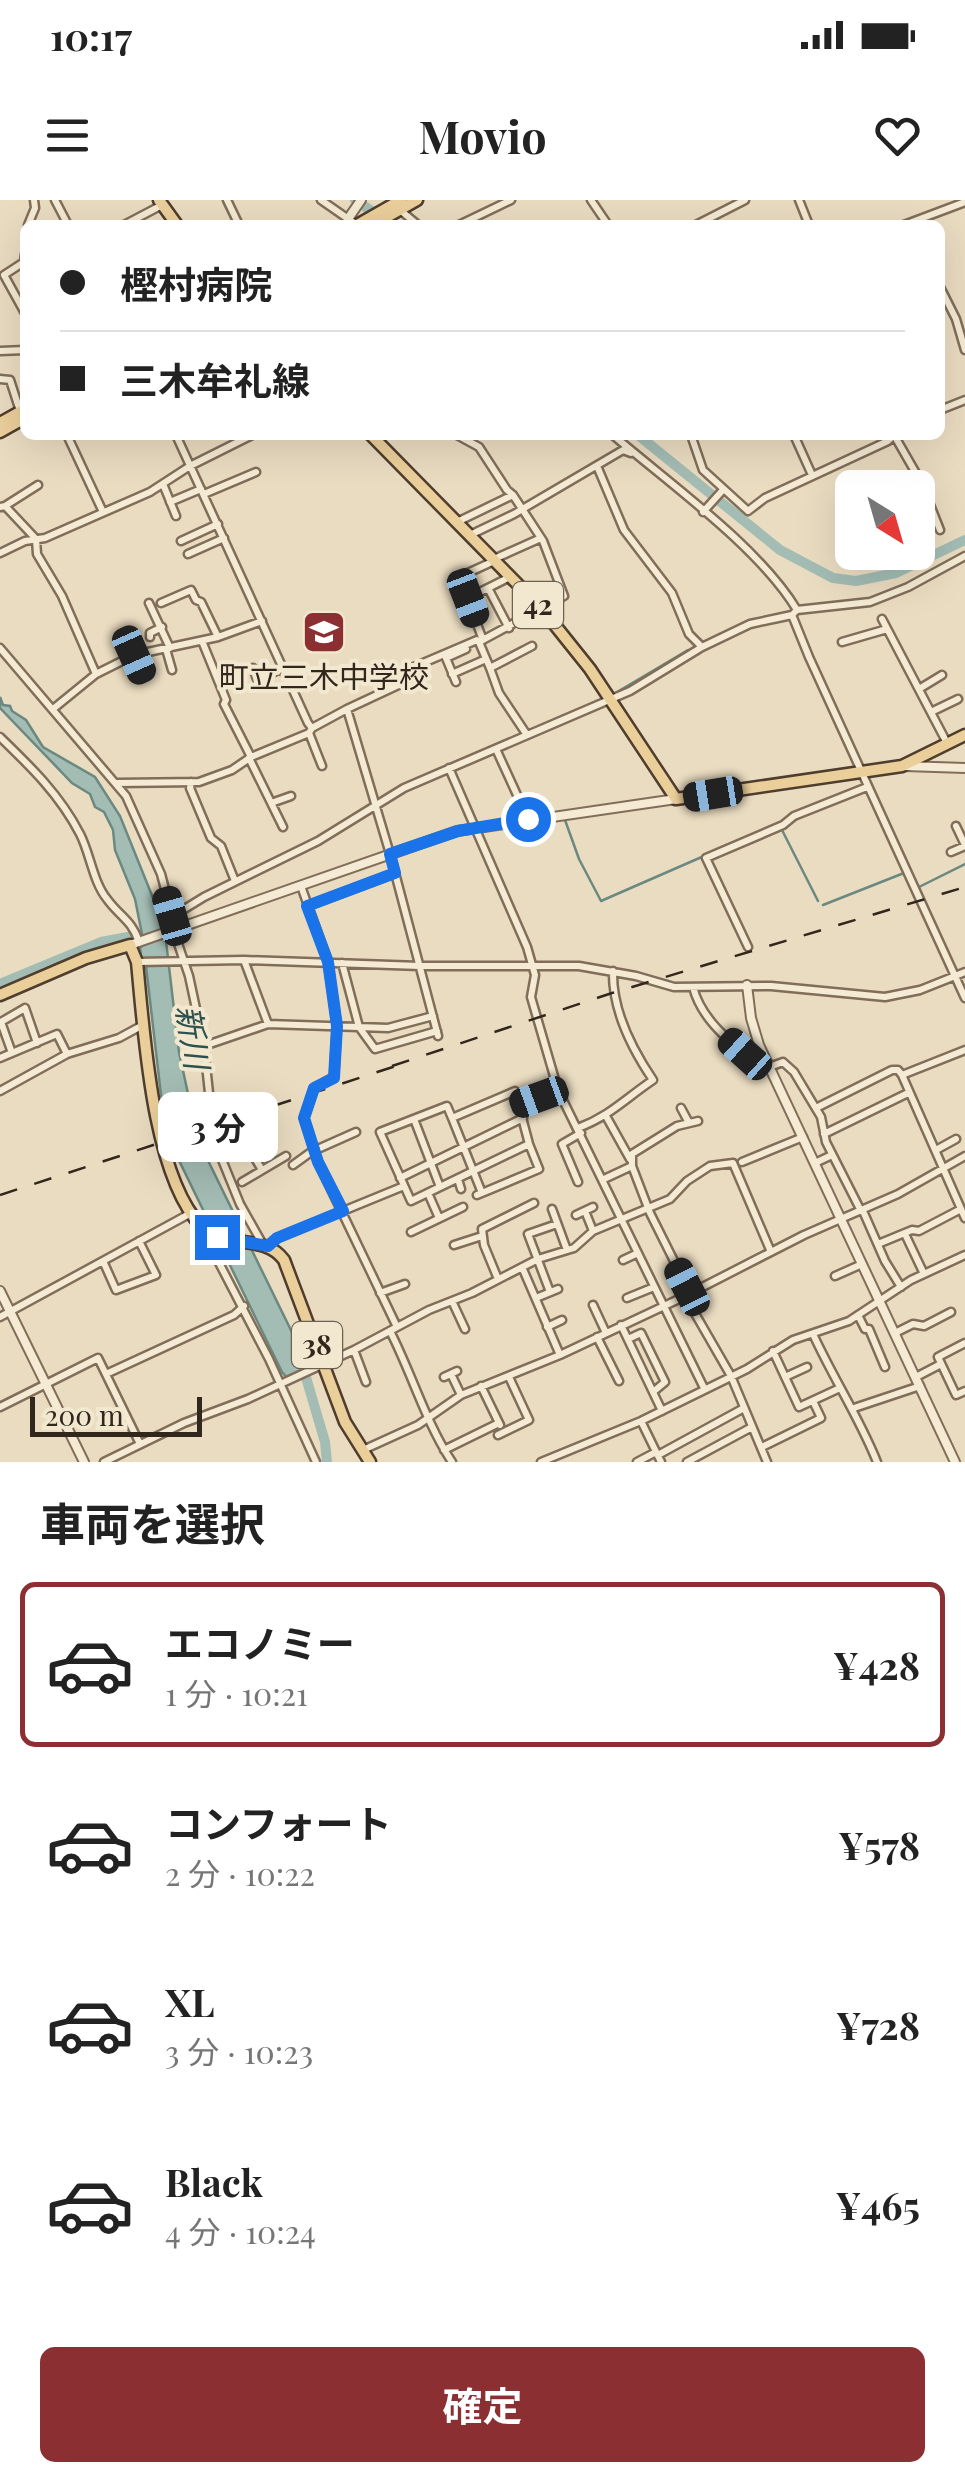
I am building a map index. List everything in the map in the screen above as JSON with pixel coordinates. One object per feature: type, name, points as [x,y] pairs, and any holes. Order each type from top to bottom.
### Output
[{"type":"main road","points":[[360,220],[417,200]]},
{"type":"main road","points":[[0,432],[20,416]]},
{"type":"main road","name":"42","points":[[376,440],[542,609],[612,700],[676,799]]},
{"type":"main road","points":[[676,799],[902,766],[965,735]]},
{"type":"main road","points":[[0,995],[86,958],[137,943],[144,1024],[166,1160],[199,1225],[217,1237],[261,1244]]},
{"type":"main road","name":"38","points":[[261,1244],[279,1254],[290,1273],[320,1366],[345,1422],[370,1462]]},
{"type":"street","points":[[321,200],[356,220]]},
{"type":"street","points":[[469,220],[511,200]]},
{"type":"street","points":[[706,220],[745,200]]},
{"type":"street","points":[[132,220],[161,202]]},
{"type":"street","points":[[918,220],[965,202]]},
{"type":"street","points":[[20,265],[4,275],[20,304]]},
{"type":"street","points":[[945,297],[961,325],[965,350]]},
{"type":"street","points":[[0,378],[10,380],[20,404]]},
{"type":"street","points":[[69,440],[103,512]]},
{"type":"street","points":[[178,440],[284,668],[322,766]]},
{"type":"street","points":[[0,553],[163,484],[242,440]]},
{"type":"street","points":[[468,440],[475,443],[541,538],[564,596],[446,658],[454,678],[532,646]]},
{"type":"street","points":[[620,440],[774,576],[794,612],[867,787],[965,998]]},
{"type":"street","points":[[693,440],[704,470],[722,491],[748,511],[765,498],[889,440]]},
{"type":"street","points":[[796,440],[812,475]]},
{"type":"street","points":[[897,440],[913,466],[940,530]]},
{"type":"street","points":[[470,535],[623,450],[635,454]]},
{"type":"street","points":[[597,466],[624,530],[672,593],[689,634],[702,647]]},
{"type":"street","points":[[170,502],[256,472]]},
{"type":"street","points":[[163,484],[176,516]]},
{"type":"street","points":[[38,486],[3,507],[36,539],[36,554],[62,596],[96,674]]},
{"type":"street","points":[[703,512],[722,491]]},
{"type":"street","points":[[457,522],[513,495]]},
{"type":"street","points":[[181,541],[218,524]]},
{"type":"street","points":[[188,554],[224,538]]},
{"type":"street","points":[[527,735],[499,693],[460,577],[541,538]]},
{"type":"street","points":[[172,916],[318,841],[375,804],[449,768],[612,700],[702,647],[750,624],[794,612],[870,602],[908,587],[965,556]]},
{"type":"street","points":[[468,598],[511,576]]},
{"type":"street","points":[[488,588],[508,628]]},
{"type":"street","points":[[161,603],[191,590],[218,637]]},
{"type":"street","points":[[149,603],[162,627],[172,670]]},
{"type":"street","points":[[882,619],[948,743]]},
{"type":"street","points":[[54,708],[96,674],[134,655],[218,637],[262,621]]},
{"type":"street","points":[[150,638],[150,633],[162,627]]},
{"type":"street","points":[[842,642],[887,629]]},
{"type":"street","points":[[202,641],[226,700],[224,704],[283,827]]},
{"type":"street","points":[[117,783],[191,782],[232,770],[250,757],[407,681],[402,672],[480,642]]},
{"type":"street","points":[[0,648],[117,783],[142,829],[185,961],[204,1046],[212,1135],[261,1244],[343,1211],[522,1118]]},
{"type":"street","points":[[134,655],[144,676]]},
{"type":"street","points":[[253,668],[257,679],[284,668]]},
{"type":"street","points":[[920,690],[942,675]]},
{"type":"street","points":[[931,712],[958,699]]},
{"type":"street","points":[[342,963],[358,1027],[375,1049],[437,1034],[347,710]]},
{"type":"street","points":[[0,737],[33,767],[62,803],[86,845],[104,895],[126,916],[137,943],[474,827],[676,799]]},
{"type":"street","points":[[0,754],[9,746]]},
{"type":"street","points":[[496,749],[528,819]]},
{"type":"street","points":[[902,766],[965,768]]},
{"type":"street","points":[[449,768],[533,964],[531,997],[558,1090],[704,1388]]},
{"type":"street","points":[[191,782],[211,838],[221,846],[235,881]]},
{"type":"street","points":[[748,946],[706,858],[867,787]]},
{"type":"street","points":[[274,802],[290,796]]},
{"type":"street","points":[[951,852],[965,845],[956,826]]},
{"type":"street","points":[[307,906],[395,873]]},
{"type":"street","points":[[301,886],[328,962],[337,1026],[334,1078],[314,1088],[304,1118],[452,1462]]},
{"type":"street","points":[[244,960],[268,1024]]},
{"type":"street","points":[[140,962],[533,964],[613,971],[674,987],[747,985],[885,997],[920,990],[965,972]]},
{"type":"street","points":[[578,1182],[562,1144],[653,1080],[626,1030],[612,993],[613,971]]},
{"type":"street","points":[[747,985],[755,1034],[955,1462]]},
{"type":"street","points":[[694,987],[696,999],[718,1028],[760,1070],[783,1062],[788,1065],[816,1108],[832,1154],[902,1287]]},
{"type":"street","points":[[12,1053],[0,1022],[24,1008],[38,1042]]},
{"type":"street","points":[[204,1046],[268,1024],[388,1028],[433,1016]]},
{"type":"street","points":[[0,1092],[67,1054],[119,1038],[144,1024]]},
{"type":"street","points":[[0,1058],[58,1034],[67,1054]]},
{"type":"street","points":[[902,1074],[965,1050]]},
{"type":"street","points":[[816,1108],[892,1070],[902,1074],[963,1213],[878,1244]]},
{"type":"street","points":[[519,1104],[558,1090]]},
{"type":"street","points":[[452,1118],[515,1091],[539,1169],[479,1194],[473,1171],[447,1106],[380,1132],[411,1201],[458,1178],[473,1171],[529,1144]]},
{"type":"street","points":[[824,1134],[908,1093]]},
{"type":"street","points":[[631,1163],[632,1154],[678,1126],[694,1122],[680,1108]]},
{"type":"street","points":[[606,1116],[631,1163],[693,1310],[731,1376],[767,1462]]},
{"type":"street","points":[[414,1119],[440,1187]]},
{"type":"street","points":[[212,1135],[236,1126],[262,1170]]},
{"type":"street","points":[[244,1140],[265,1128]]},
{"type":"street","points":[[293,1165],[356,1132]]},
{"type":"street","points":[[742,1162],[803,1138]]},
{"type":"street","points":[[936,1150],[956,1139]]},
{"type":"street","points":[[814,1163],[832,1154]]},
{"type":"street","points":[[242,1182],[286,1156]]},
{"type":"street","points":[[362,1450],[430,1417],[462,1395],[560,1355],[862,1211],[965,1156]]},
{"type":"street","points":[[104,1462],[320,1366],[538,1259],[567,1250],[593,1232],[670,1199],[699,1172],[731,1161],[771,1252]]},
{"type":"street","points":[[604,1179],[631,1163]]},
{"type":"street","points":[[458,1178],[461,1189]]},
{"type":"street","points":[[428,1193],[439,1218]]},
{"type":"street","points":[[454,1246],[508,1222],[513,1211],[534,1203]]},
{"type":"street","points":[[411,1232],[463,1208]]},
{"type":"street","points":[[552,1209],[567,1250]]},
{"type":"street","points":[[576,1214],[589,1209],[593,1232]]},
{"type":"street","points":[[0,1317],[192,1213]]},
{"type":"street","points":[[478,1220],[498,1279]]},
{"type":"street","points":[[533,1300],[554,1290],[528,1234],[557,1224]]},
{"type":"street","points":[[199,1225],[244,1306],[316,1462]]},
{"type":"street","points":[[905,1234],[924,1274]]},
{"type":"street","points":[[103,1261],[116,1290],[156,1275],[139,1242]]},
{"type":"street","points":[[623,1260],[638,1253]]},
{"type":"street","points":[[540,1462],[641,1422],[773,1351],[858,1316],[924,1274],[965,1255]]},
{"type":"street","points":[[835,1276],[864,1263]]},
{"type":"street","points":[[522,1267],[560,1355]]},
{"type":"street","points":[[380,1293],[405,1284]]},
{"type":"street","points":[[626,1298],[654,1287]]},
{"type":"street","points":[[0,1291],[84,1462]]},
{"type":"street","points":[[452,1301],[465,1329]]},
{"type":"street","points":[[594,1304],[606,1333]]},
{"type":"street","points":[[106,1374],[234,1315],[244,1306]]},
{"type":"street","points":[[896,1333],[914,1324],[924,1326],[950,1312]]},
{"type":"street","points":[[858,1316],[870,1329],[886,1367]]},
{"type":"street","points":[[545,1326],[562,1320]]},
{"type":"street","points":[[621,1325],[662,1410]]},
{"type":"street","points":[[628,1339],[641,1332],[665,1382],[654,1392]]},
{"type":"street","points":[[813,1334],[854,1408],[877,1462]]},
{"type":"street","points":[[597,1337],[619,1381]]},
{"type":"street","points":[[965,1343],[938,1357],[956,1394],[965,1391]]},
{"type":"street","points":[[354,1350],[366,1382]]},
{"type":"street","points":[[773,1351],[799,1407],[840,1388]]},
{"type":"street","points":[[0,1407],[98,1358],[140,1444]]},
{"type":"street","points":[[854,1408],[918,1382],[942,1364]]},
{"type":"street","points":[[785,1378],[807,1367]]},
{"type":"street","points":[[451,1374],[462,1395]]},
{"type":"street","points":[[481,1386],[501,1434],[529,1420],[509,1377]]},
{"type":"street","points":[[764,1446],[822,1418],[813,1400]]},
{"type":"street","points":[[638,1462],[658,1456],[744,1408]]},
{"type":"street","points":[[641,1422],[658,1456]]},
{"type":"street","points":[[444,1450],[499,1423]]},
{"type":"street","points":[[688,1462],[752,1427]]},
{"type":"water","points":[[0,697],[3,705],[26,720],[43,747],[95,777],[120,816],[166,941],[179,1052],[198,1140],[308,1372],[289,1380],[282,1372],[171,1144],[161,1095],[146,966],[142,963],[140,948],[144,944],[135,899],[115,850],[113,830],[90,794],[72,783],[0,708]]},
{"type":"waterway","points":[[355,200],[385,220]]},
{"type":"waterway","points":[[644,440],[780,550],[833,578],[856,581],[896,573],[965,540]]},
{"type":"waterway","points":[[612,695],[688,650]]},
{"type":"waterway","points":[[589,705],[605,698]]},
{"type":"waterway","points":[[565,820],[579,859],[601,901],[704,856]]},
{"type":"waterway","points":[[782,830],[818,901]]},
{"type":"waterway","points":[[914,881],[919,887],[965,864]]},
{"type":"waterway","points":[[823,905],[904,873]]},
{"type":"waterway","points":[[0,984],[101,942],[128,937]]},
{"type":"waterway","name":"新川","points":[[300,1368],[325,1442],[327,1462]]},
{"type":"railway","points":[[392,1066],[612,993],[965,887]]},
{"type":"railway","points":[[0,1195],[402,1064]]},
{"type":"place","name":"町立三木中学校","points":[[324,632]]},
{"type":"route","points":[[217,1237],[268,1246],[277,1238],[343,1211],[318,1162],[304,1118],[314,1088],[334,1078],[337,1026],[328,962],[307,906],[395,873],[390,854],[458,831],[528,819]]}]
